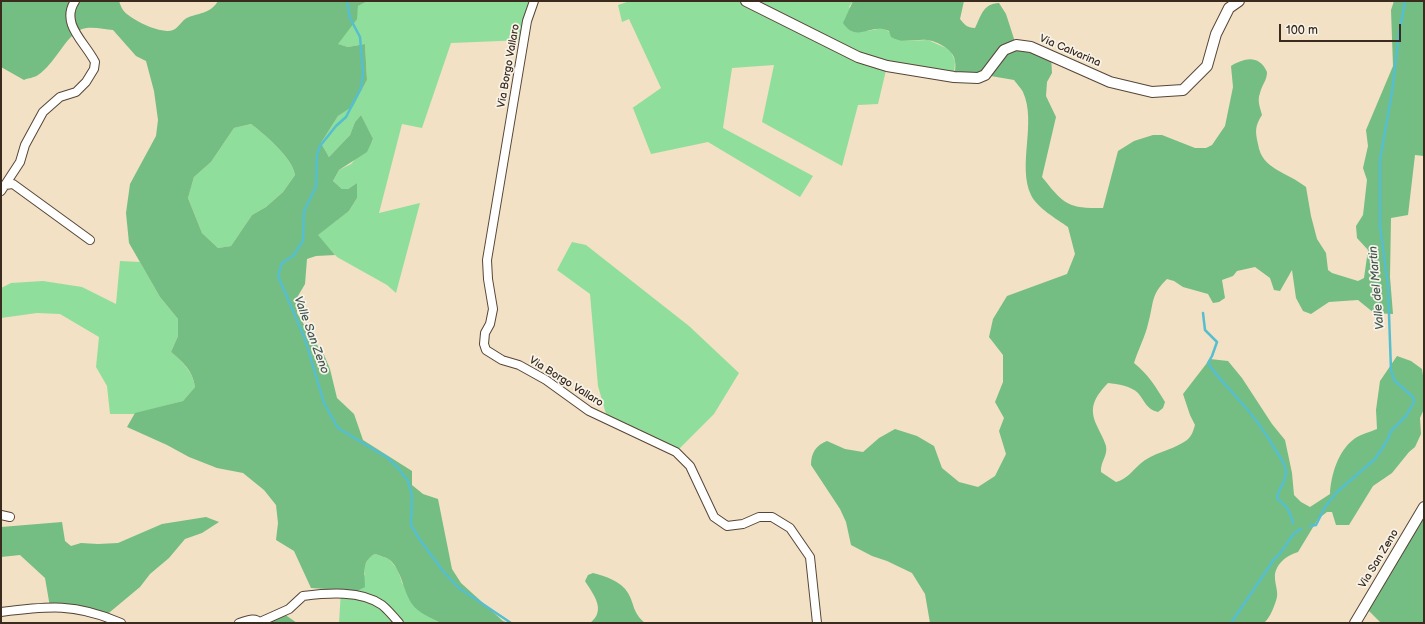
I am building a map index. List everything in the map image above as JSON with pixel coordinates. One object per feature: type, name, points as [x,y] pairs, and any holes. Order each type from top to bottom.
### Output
[{"type":"street","points":[[3,188],[20,162],[25,145],[43,112],[60,97],[76,92],[86,82],[94,69],[95,62],[91,54],[71,25],[69,16],[71,7],[75,1]]},
{"type":"street","name":"Via Borgo Vallaro","points":[[534,1],[527,21],[488,260],[488,279],[493,309],[490,324],[485,333],[484,344],[486,350],[502,360],[519,365],[546,380],[589,411],[676,452],[690,466],[714,517],[727,526],[744,524],[759,517],[772,516],[790,528],[810,557],[817,623]]},
{"type":"street","name":"Via Calvarina","points":[[746,1],[858,57],[887,66],[954,77],[978,78],[985,75],[1004,50],[1016,45],[1031,47],[1110,82],[1152,92],[1183,90],[1207,66],[1216,34],[1229,8],[1239,1]]},
{"type":"street","points":[[3,188],[13,184],[90,240]]},
{"type":"street","name":"Via San Zeno","points":[[1355,623],[1424,507]]},
{"type":"street","points":[[1,515],[10,517]]},
{"type":"street","points":[[239,623],[253,619],[260,623],[289,609],[303,596],[334,594],[370,599],[382,605],[399,623]]},
{"type":"street","points":[[1,612],[57,606],[82,609],[121,623]]},
{"type":"green space","points":[[1,1],[119,1],[126,14],[132,18],[154,28],[168,31],[175,29],[186,18],[209,10],[218,1],[368,1],[358,6],[357,19],[338,44],[348,47],[365,44],[367,80],[353,106],[338,116],[321,143],[329,157],[350,135],[355,122],[361,115],[373,139],[367,152],[339,170],[333,181],[342,189],[348,189],[357,183],[357,198],[349,211],[318,235],[335,255],[316,256],[307,259],[305,284],[298,296],[297,313],[315,343],[322,350],[330,369],[337,398],[354,414],[363,440],[412,471],[412,485],[423,494],[438,499],[452,569],[461,583],[503,621],[509,623],[441,623],[421,613],[409,599],[400,575],[394,565],[385,557],[375,554],[366,564],[364,572],[365,587],[357,591],[311,588],[294,551],[276,540],[278,523],[276,505],[264,490],[243,473],[217,468],[189,457],[167,445],[127,427],[135,413],[183,401],[195,387],[190,372],[171,352],[178,336],[178,319],[160,297],[129,243],[126,213],[130,184],[156,136],[158,120],[154,91],[146,61],[136,56],[113,30],[89,28],[76,32],[50,64],[35,77],[24,80],[1,67]],"holes":[[[251,124],[284,154],[293,168],[295,175],[283,192],[266,207],[252,215],[231,246],[218,248],[202,233],[188,198],[194,177],[211,162],[234,128]]]},
{"type":"green space","points":[[368,1],[534,1],[525,40],[451,43],[422,128],[402,124],[379,213],[420,203],[396,293],[387,285],[337,257],[317,235],[349,211],[357,198],[357,183],[348,189],[342,189],[333,181],[339,170],[351,164],[373,140],[361,115],[355,122],[350,135],[329,157],[321,143],[338,116],[353,105],[367,80],[365,44],[348,47],[337,44],[356,19],[358,6]]},
{"type":"green space","points":[[630,1],[853,1],[849,7],[867,31],[883,28],[904,41],[928,40],[946,48],[951,52],[955,61],[954,77],[887,66],[878,104],[858,105],[842,166],[762,122],[774,65],[732,68],[723,128],[813,176],[800,197],[708,142],[651,154],[633,108],[631,109],[661,88],[629,19],[622,22],[618,5]]},
{"type":"green space","points":[[853,1],[964,1],[960,19],[964,24],[972,28],[975,28],[981,14],[989,5],[999,3],[1006,14],[1016,45],[1051,55],[1052,73],[1047,82],[1046,96],[1056,117],[1042,177],[1055,193],[1067,203],[1081,207],[1103,208],[1118,151],[1134,141],[1153,135],[1162,135],[1195,148],[1206,148],[1212,145],[1225,126],[1233,87],[1231,66],[1241,61],[1251,59],[1260,62],[1267,72],[1259,96],[1259,104],[1262,115],[1256,129],[1260,153],[1270,165],[1306,187],[1317,239],[1326,253],[1328,270],[1332,273],[1358,281],[1364,278],[1368,250],[1357,238],[1356,226],[1363,215],[1367,180],[1363,168],[1368,146],[1366,130],[1393,66],[1391,10],[1394,1],[1424,1],[1424,156],[1415,155],[1408,215],[1391,218],[1390,277],[1393,314],[1374,313],[1358,300],[1329,302],[1311,314],[1303,311],[1296,298],[1292,270],[1280,291],[1274,290],[1270,278],[1255,267],[1237,271],[1233,276],[1222,280],[1225,298],[1219,302],[1213,303],[1208,294],[1183,287],[1174,281],[1167,279],[1158,290],[1153,300],[1147,329],[1134,363],[1148,376],[1158,391],[1165,402],[1163,408],[1158,412],[1154,411],[1148,407],[1138,393],[1132,389],[1108,383],[1096,398],[1094,403],[1094,419],[1106,446],[1106,453],[1101,472],[1116,482],[1120,481],[1145,460],[1179,445],[1190,437],[1195,425],[1183,394],[1210,359],[1228,361],[1242,378],[1272,424],[1285,440],[1292,473],[1294,495],[1301,502],[1310,507],[1330,494],[1336,464],[1348,444],[1354,439],[1377,429],[1376,410],[1380,381],[1397,356],[1411,361],[1422,369],[1424,382],[1424,409],[1420,418],[1421,434],[1415,447],[1392,473],[1373,486],[1349,525],[1336,525],[1332,512],[1327,512],[1318,519],[1298,552],[1286,558],[1279,565],[1275,573],[1277,597],[1270,615],[1264,623],[930,623],[925,594],[912,573],[887,561],[872,556],[851,545],[846,522],[840,509],[811,465],[813,453],[817,447],[827,441],[845,449],[863,452],[879,438],[895,429],[917,436],[934,446],[942,468],[959,482],[978,487],[995,476],[1006,454],[999,431],[1004,418],[995,402],[1003,382],[1003,355],[989,337],[993,319],[1007,296],[1067,274],[1075,254],[1068,227],[1042,209],[1031,195],[1027,183],[1026,171],[1028,130],[1027,104],[1023,92],[1014,80],[985,75],[954,77],[954,57],[952,53],[940,44],[927,40],[908,41],[895,39],[891,37],[889,31],[882,29],[854,32],[848,29],[843,23]]},
{"type":"green space","points":[[251,124],[284,154],[293,168],[295,175],[283,192],[266,207],[252,215],[231,246],[218,248],[202,233],[188,198],[194,177],[211,162],[234,128]]},
{"type":"green space","points":[[572,242],[586,245],[689,326],[739,373],[714,414],[676,452],[608,421],[598,386],[590,294],[557,270]]},
{"type":"green space","points":[[120,261],[140,262],[160,297],[178,319],[178,336],[171,352],[190,372],[195,387],[183,401],[134,414],[110,414],[107,386],[96,367],[99,337],[60,314],[37,313],[1,318],[1,288],[11,283],[43,281],[82,287],[116,304]]},
{"type":"green space","points":[[1424,507],[1424,623],[1381,623],[1365,607]]},
{"type":"green space","points":[[206,517],[219,522],[202,533],[185,539],[169,558],[150,574],[140,587],[104,617],[50,607],[45,578],[20,555],[1,557],[1,527],[62,522],[65,541],[71,546],[81,543],[118,543],[162,524]]},
{"type":"green space","points":[[375,554],[389,559],[398,570],[402,583],[441,623],[339,623],[341,590],[365,575],[364,567],[369,557]]},
{"type":"green space","points":[[593,573],[608,577],[621,585],[628,593],[636,612],[645,623],[590,623],[598,613],[598,607],[595,597],[585,581],[588,575]]},
{"type":"green space","points":[[284,614],[297,623],[252,623]]},
{"type":"waterway","name":"Valle San Zeno","points":[[347,1],[350,18],[360,37],[363,73],[361,88],[346,117],[336,126],[320,146],[317,155],[316,187],[304,211],[303,241],[293,256],[282,263],[278,276],[305,339],[324,403],[338,428],[388,458],[399,469],[408,481],[412,496],[411,525],[420,540],[443,571],[459,588],[511,623]]},
{"type":"waterway","name":"Valle del Martin","points":[[1310,526],[1316,525],[1325,507],[1337,492],[1375,459],[1387,441],[1391,431],[1406,416],[1414,402],[1413,397],[1394,380],[1391,370],[1388,286],[1380,226],[1380,160],[1392,92],[1399,33],[1405,1]]},
{"type":"waterway","points":[[1203,313],[1205,330],[1217,342],[1208,363],[1254,418],[1283,462],[1286,475],[1277,499],[1288,509],[1293,523]]},
{"type":"waterway","name":"Valle del Martin","points":[[1231,623],[1275,558],[1279,555],[1290,538],[1301,529]]}]
